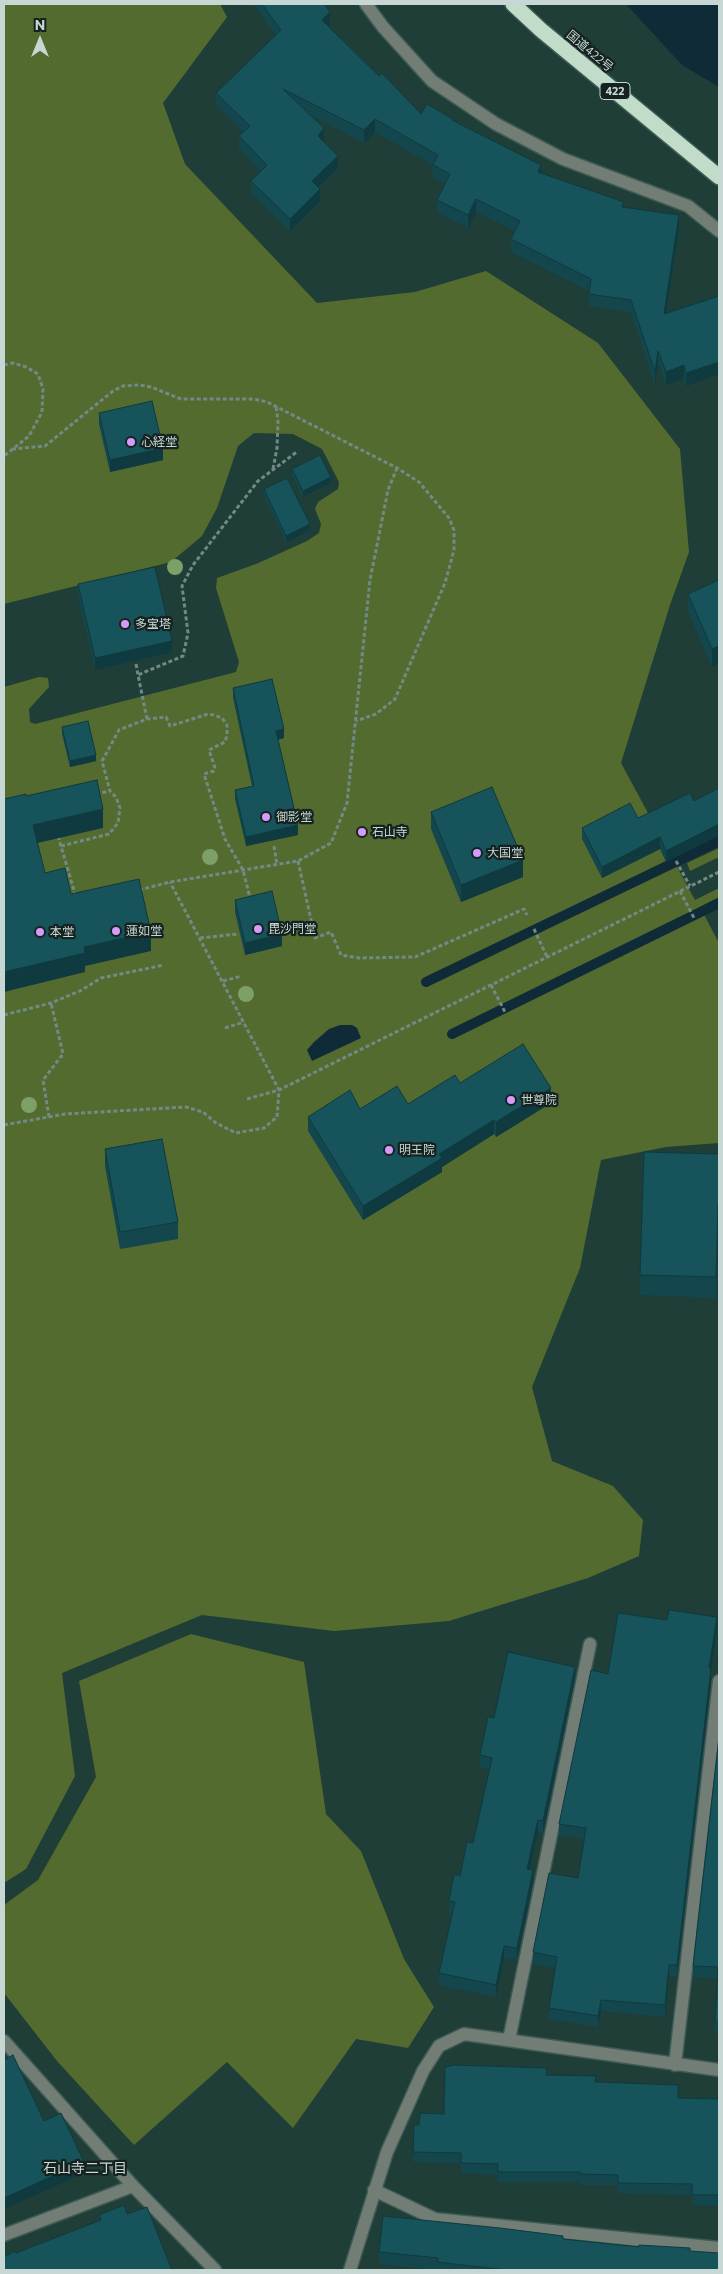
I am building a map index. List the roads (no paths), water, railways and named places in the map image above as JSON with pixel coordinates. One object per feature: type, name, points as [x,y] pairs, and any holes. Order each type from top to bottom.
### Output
[{"type":"highway","name":"国道422号","points":[[513,4],[541,30],[719,177]]},
{"type":"street","points":[[366,4],[432,82],[496,124],[563,159],[688,206],[719,231]]},
{"type":"street","points":[[509,2040],[590,1644]]},
{"type":"street","points":[[675,2065],[719,1681]]},
{"type":"street","points":[[350,2270],[374,2190],[388,2152],[423,2071],[440,2046],[464,2034],[719,2070]]},
{"type":"street","points":[[4,2040],[133,2186],[215,2270]]},
{"type":"street","points":[[4,2234],[133,2186]]},
{"type":"street","points":[[374,2190],[436,2219],[719,2248]]},
{"type":"water","points":[[626,4],[719,4],[719,87],[682,65]]},
{"type":"water","points":[[340,1025],[352,1025],[357,1028],[361,1038],[312,1061],[307,1050],[329,1029]]},
{"type":"waterway","points":[[426,982],[719,841]]},
{"type":"waterway","points":[[452,1034],[719,903]]},
{"type":"place","name":"心経堂","points":[[131,442]]},
{"type":"place","name":"多宝塔","points":[[125,624]]},
{"type":"place","name":"御影堂","points":[[266,817]]},
{"type":"place","name":"石山寺","points":[[362,832]]},
{"type":"place","name":"大国堂","points":[[477,853]]},
{"type":"place","name":"毘沙門堂","points":[[258,929]]},
{"type":"place","name":"蓮如堂","points":[[116,931]]},
{"type":"place","name":"本堂","points":[[40,932]]},
{"type":"place","name":"世尊院","points":[[511,1100]]},
{"type":"place","name":"明王院","points":[[389,1150]]},
{"type":"district","name":"石山寺二丁目","points":[[85,2168]]}]
